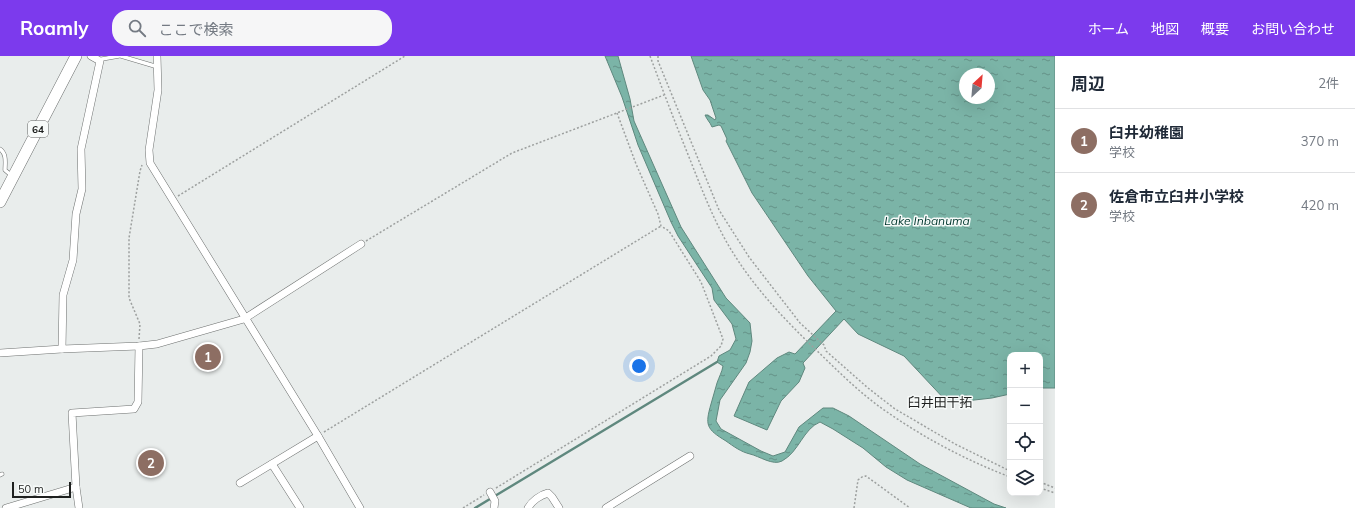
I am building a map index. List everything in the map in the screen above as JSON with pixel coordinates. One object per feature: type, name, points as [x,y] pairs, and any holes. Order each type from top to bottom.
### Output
[{"type":"main road","name":"64","points":[[0,202],[76,56]]},
{"type":"street","points":[[62,349],[62,295],[72,260],[76,214],[82,189],[81,149],[100,61],[91,56]]},
{"type":"street","points":[[157,56],[158,90],[149,150],[150,163],[244,319],[318,436],[360,508]]},
{"type":"street","points":[[0,353],[157,344],[244,319],[361,244]]},
{"type":"street","points":[[79,508],[76,487],[72,413],[134,409],[138,402],[139,346]]},
{"type":"street","points":[[240,483],[318,436]]},
{"type":"street","points":[[606,508],[690,456]]},
{"type":"street","points":[[272,464],[300,508]]},
{"type":"street","points":[[6,508],[76,487]]},
{"type":"street","points":[[528,508],[534,500],[543,494],[548,493],[558,508]]},
{"type":"lane","points":[[100,61],[102,59],[120,56],[158,67]]},
{"type":"lane","points":[[0,149],[5,156],[5,170],[13,176]]},
{"type":"path","points":[[172,199],[405,56]]},
{"type":"path","points":[[650,56],[705,198],[727,242],[757,287],[776,309],[850,382],[886,412],[931,441],[975,463],[1007,476]]},
{"type":"path","points":[[658,56],[658,61],[719,210],[749,257],[800,323],[824,345],[826,351],[868,388],[895,409],[955,444],[1007,470]]},
{"type":"path","points":[[361,244],[512,153],[664,95]]},
{"type":"path","points":[[463,508],[492,499],[711,356],[721,346],[723,339],[701,282],[669,231],[661,226],[658,214],[636,164],[617,113]]},
{"type":"path","points":[[139,346],[140,324],[129,298],[129,238],[142,165]]},
{"type":"path","points":[[318,436],[661,226]]},
{"type":"path","points":[[854,508],[858,480],[866,476],[910,508]]},
{"type":"path","points":[[1043,483],[1055,488]]},
{"type":"path","points":[[1043,489],[1055,493]]},
{"type":"water","points":[[605,56],[618,56],[630,99],[634,121],[681,227],[726,298],[750,323],[752,341],[746,363],[720,400],[716,421],[721,429],[773,456],[785,452],[799,427],[823,408],[833,408],[849,416],[920,464],[994,504],[1006,508],[971,508],[907,480],[886,467],[863,448],[820,422],[809,430],[788,457],[778,462],[770,462],[740,450],[719,437],[711,430],[708,422],[709,411],[723,366],[717,362],[719,356],[730,350],[736,339],[732,324],[714,300],[712,288],[678,236],[671,222],[638,145],[622,97]]},
{"type":"water","name":"Lake Inbanuma","points":[[691,56],[1055,56],[1055,388],[1043,388],[1043,352],[1007,352],[1007,395],[992,398],[948,403],[904,356],[858,334],[844,319],[803,363],[805,368],[799,382],[781,401],[767,430],[734,416],[749,382],[777,358],[789,352],[795,354],[836,311],[808,276],[752,193],[726,141],[727,139],[721,126],[719,125],[712,127],[710,124],[705,115],[708,115],[715,120],[716,118],[710,100],[703,90]]},
{"type":"waterway","points":[[475,508],[717,362]]},
{"type":"place","name":"臼井幼稚園","points":[[208,357]]},
{"type":"place","name":"佐倉市立臼井小学校","points":[[151,463]]},
{"type":"district","name":"臼井田干拓","points":[[940,402]]}]
